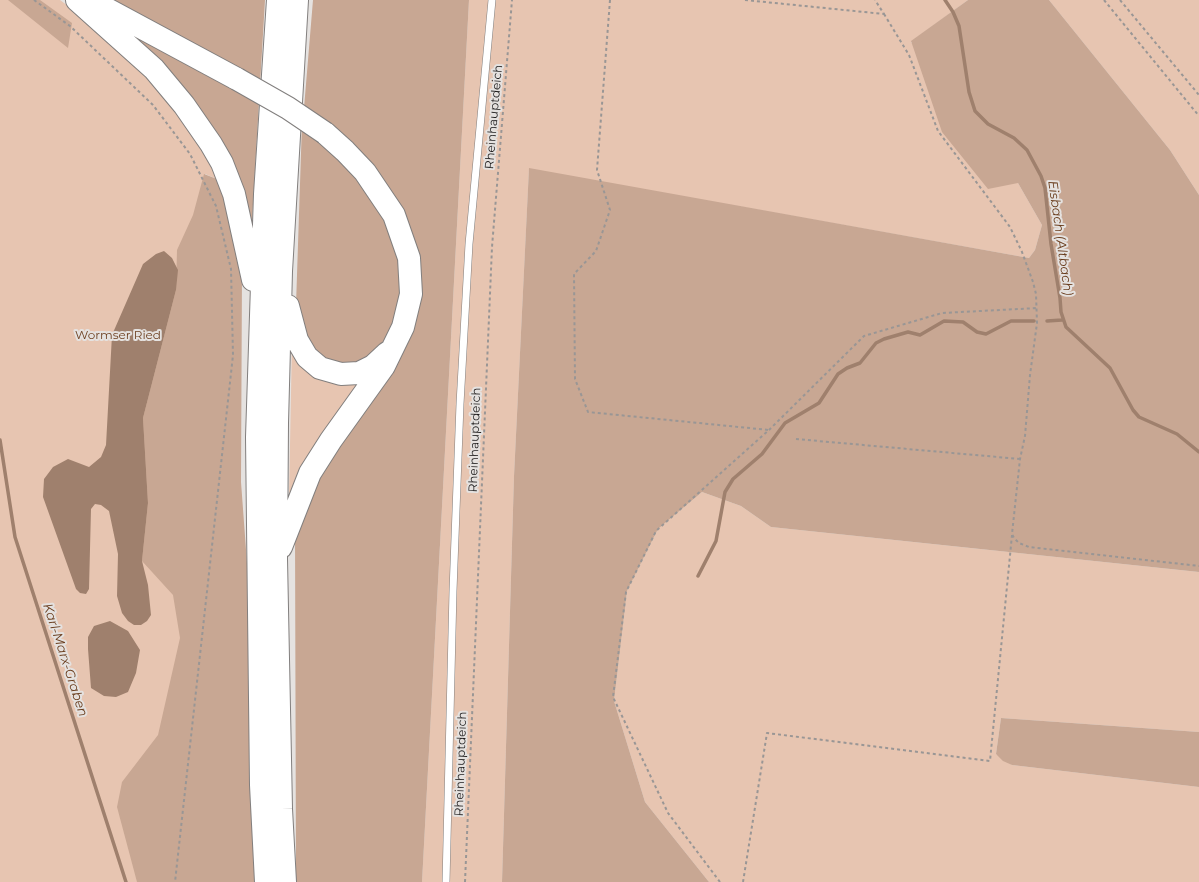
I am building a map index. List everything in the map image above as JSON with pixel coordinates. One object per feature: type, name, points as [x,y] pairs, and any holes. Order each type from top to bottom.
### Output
[{"type":"highway","points":[[77,0],[154,69],[184,105],[211,144],[229,179],[239,208],[261,318]]},
{"type":"highway","points":[[91,0],[237,79],[288,108],[325,133],[355,161],[373,183],[394,215],[406,245],[411,269],[411,294],[406,318],[394,347],[379,375],[331,440],[310,473],[276,559]]},
{"type":"highway","points":[[266,882],[261,785],[257,437],[265,194],[278,0]]},
{"type":"highway","points":[[286,882],[281,809],[276,559],[277,423],[281,271],[297,0]]},
{"type":"highway","points":[[281,271],[292,326],[297,340],[307,357],[320,368],[341,374],[359,373],[373,366],[394,347]]},
{"type":"lane","points":[[446,882],[453,592],[460,404],[469,244],[492,0]]},
{"type":"path","points":[[34,0],[70,26],[153,105],[190,154],[216,206],[232,269],[233,355],[175,882]]},
{"type":"path","name":"Rheinhauptdeich","points":[[465,882],[492,247],[512,0]]},
{"type":"path","points":[[610,0],[597,170],[610,210],[596,251],[574,274],[574,379],[588,412],[769,430]]},
{"type":"path","points":[[745,0],[884,14]]},
{"type":"path","points":[[743,882],[767,732],[990,761],[1012,534],[1020,459],[1026,425],[1038,308],[1033,282],[1017,240],[1002,216],[938,131],[909,55],[875,0]]},
{"type":"path","points":[[1104,0],[1199,116]]},
{"type":"path","points":[[1120,0],[1199,95]]},
{"type":"path","points":[[720,882],[668,813],[613,697],[626,592],[656,531],[769,430],[864,336],[942,313],[1038,308]]},
{"type":"path","points":[[796,439],[1020,459]]},
{"type":"path","points":[[1012,534],[1019,543],[1030,547],[1199,566]]},
{"type":"green space","name":"Wormser Ried","points":[[0,0],[60,0],[91,23],[126,54],[189,124],[222,181],[205,174],[179,882],[0,882]]},
{"type":"green space","points":[[469,0],[968,0],[911,42],[1018,183],[1042,225],[1035,250],[1029,258],[529,169],[514,476],[502,882],[422,882]]},
{"type":"green space","points":[[1049,0],[1199,0],[1199,195],[1170,150]]},
{"type":"green space","points":[[292,342],[365,376],[290,499],[289,497]]},
{"type":"green space","points":[[702,492],[741,506],[771,527],[1199,572],[1199,732],[1001,718],[996,754],[1012,765],[1199,787],[1199,882],[709,882],[645,802],[614,701],[627,591],[658,529]]},
{"type":"shaded area","points":[[8,0],[40,0],[72,23],[68,48]]},
{"type":"shaded area","points":[[109,0],[265,0],[252,221],[250,221],[243,196],[99,12]]},
{"type":"shaded area","points":[[313,0],[469,0],[422,882],[296,882],[295,528],[311,485],[384,379],[412,248],[304,108]]},
{"type":"shaded area","points":[[968,0],[1049,0],[1170,150],[1199,195],[1199,572],[771,527],[741,506],[702,492],[658,529],[627,591],[614,701],[645,802],[709,882],[502,882],[514,476],[529,168],[1029,258],[1035,250],[1042,225],[1018,183],[988,189],[942,132],[911,41]]},
{"type":"shaded area","points":[[302,123],[376,197],[406,270],[390,342],[350,368],[312,353],[296,305]]},
{"type":"shaded area","points":[[204,174],[222,181],[242,271],[241,482],[247,563],[255,882],[137,882],[117,807],[122,782],[158,735],[180,638],[173,595],[142,561],[148,503],[143,418],[176,290],[177,250],[193,215]]},
{"type":"shaded area","points":[[164,251],[172,258],[178,270],[176,290],[143,418],[148,503],[142,561],[148,585],[151,615],[147,621],[141,625],[134,625],[128,621],[122,613],[117,596],[118,554],[109,511],[101,505],[95,504],[91,509],[89,589],[86,594],[80,593],[76,589],[43,497],[44,479],[53,467],[68,459],[89,467],[101,457],[106,445],[112,335],[143,264],[156,254]]},
{"type":"shaded area","points":[[110,621],[128,631],[140,650],[136,673],[128,692],[116,697],[104,696],[91,688],[88,637],[94,626]]},
{"type":"shaded area","points":[[1001,718],[1199,732],[1199,787],[1012,765],[1003,761],[996,754]]},
{"type":"waterway","name":"Eisbach (Altbach)","points":[[945,0],[953,12],[959,26],[969,92],[975,111],[988,124],[1014,138],[1027,150],[1041,176],[1045,188],[1051,244],[1061,312],[1066,327],[1110,368],[1133,410],[1139,417],[1177,434],[1199,452]]},
{"type":"waterway","points":[[1047,321],[1062,320]]},
{"type":"waterway","points":[[698,576],[716,541],[725,492],[733,479],[762,454],[785,423],[819,403],[838,374],[847,368],[860,363],[876,343],[908,332],[920,335],[944,321],[963,322],[977,332],[986,334],[1011,321],[1034,321]]},
{"type":"waterway","name":"Karl-Marx-Graben","points":[[0,440],[15,537],[126,882]]}]
